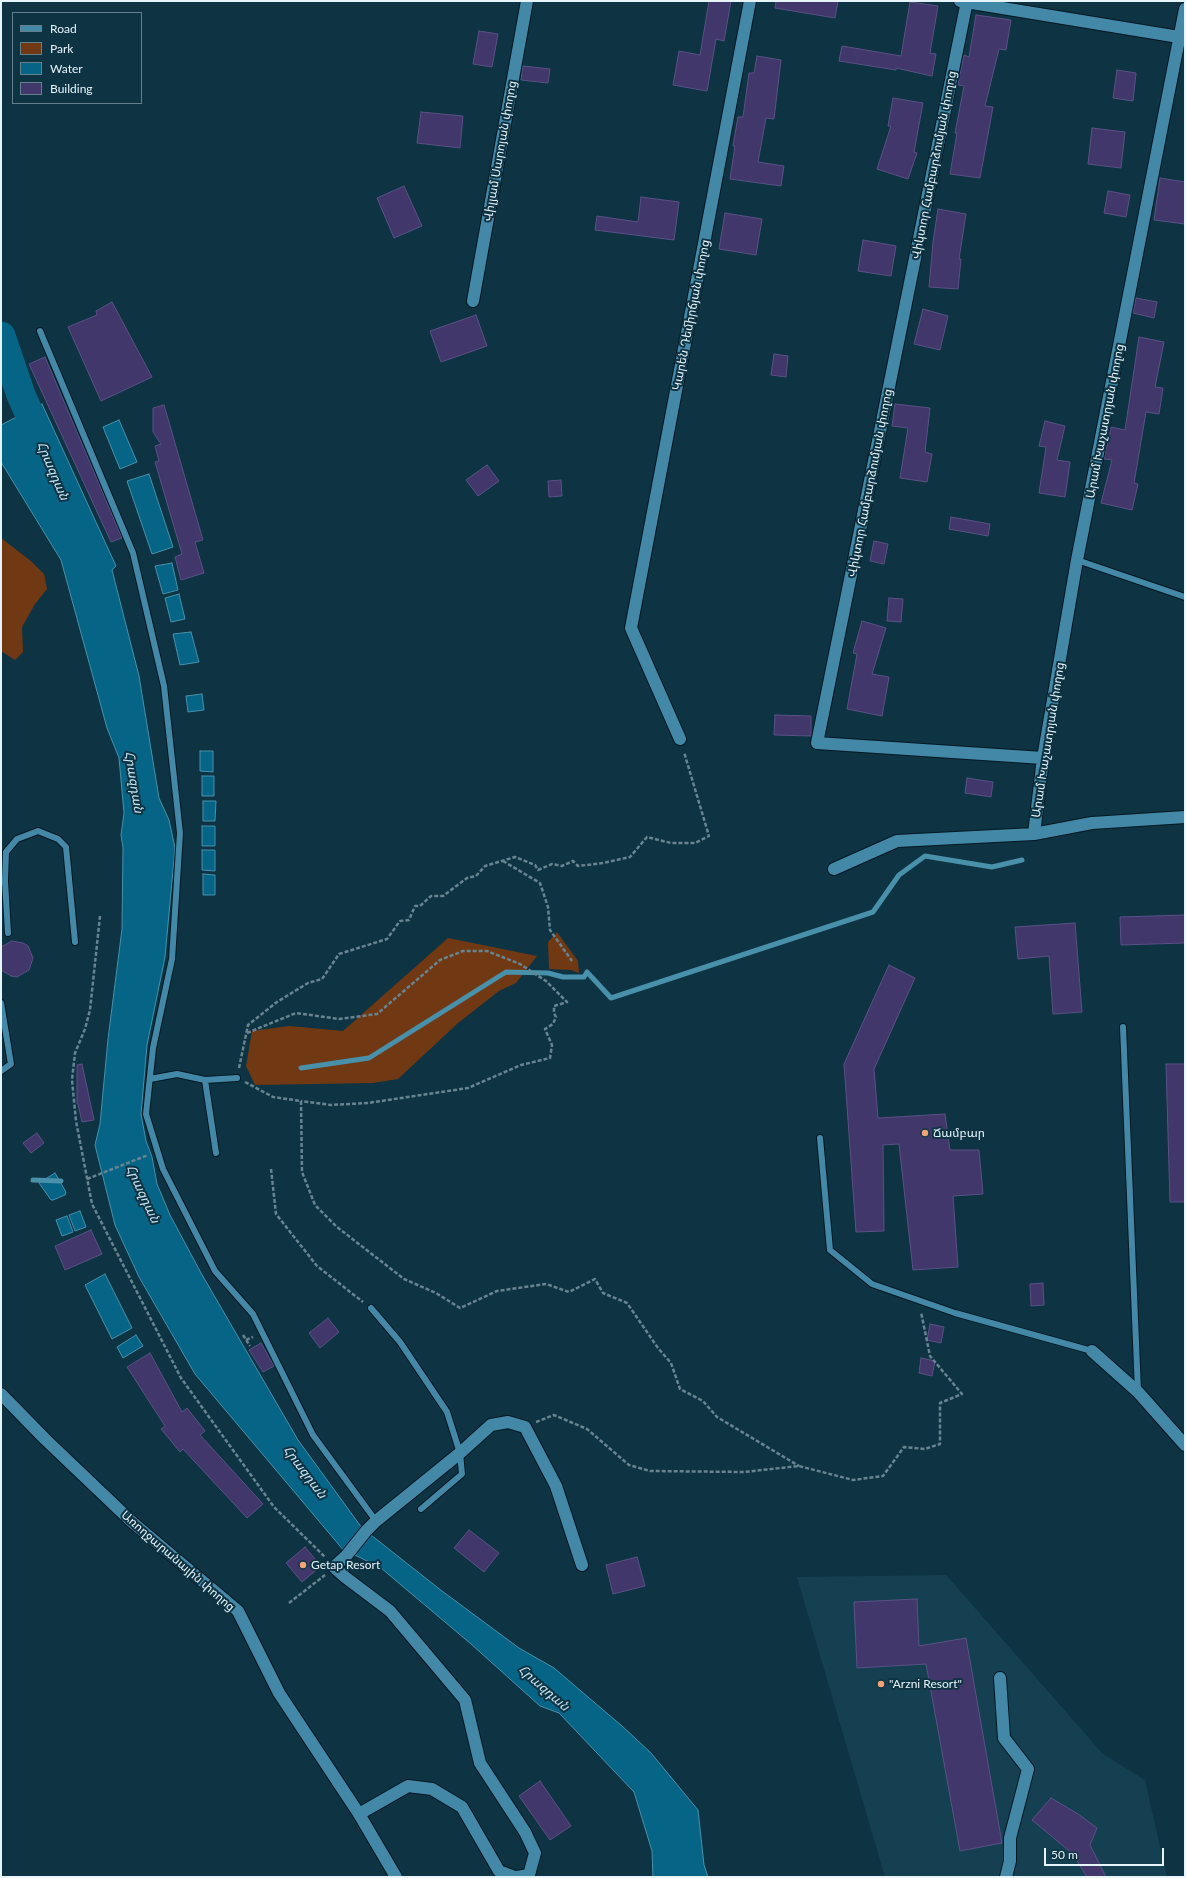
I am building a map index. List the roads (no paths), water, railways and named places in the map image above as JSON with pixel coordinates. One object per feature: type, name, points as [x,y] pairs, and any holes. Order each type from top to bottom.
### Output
[{"type":"street","name":"Վիլյամ Սարոյան փողոց","points":[[473,301],[527,1]]},
{"type":"street","name":"Կարեն Դեմիրճյան փողոց","points":[[680,739],[632,628],[750,1]]},
{"type":"street","points":[[964,1],[1182,37]]},
{"type":"street","name":"Վիկտոր Համբարձումյան փողոց","points":[[964,1],[817,743],[1043,758]]},
{"type":"street","name":"Արամ Խաչատրյան փողոց","points":[[1034,834],[1043,758],[1077,560],[1182,37],[1185,9]]},
{"type":"street","points":[[834,869],[897,841],[1034,834],[1092,823],[1185,817]]},
{"type":"street","points":[[1092,1351],[1138,1392],[1185,1445]]},
{"type":"street","name":"Առողջարանային փողոց","points":[[1,1394],[45,1439],[132,1522],[238,1612],[279,1694],[359,1814],[396,1877]]},
{"type":"street","points":[[359,1814],[408,1786],[432,1789],[462,1807],[499,1871],[516,1877],[529,1875],[536,1853],[525,1832],[480,1763],[465,1700],[390,1611],[345,1577],[332,1564],[346,1556],[376,1521],[460,1453],[491,1425],[508,1422],[525,1427],[556,1486],[582,1565]]},
{"type":"street","points":[[1000,1678],[1004,1738],[1028,1769],[1010,1838],[1010,1861],[1006,1877]]},
{"type":"lane","points":[[40,331],[133,553],[164,686],[180,833],[172,959],[152,1048],[146,1114],[163,1169],[215,1271],[253,1314],[313,1435],[376,1521]]},
{"type":"lane","points":[[1077,560],[1185,597]]},
{"type":"lane","points":[[8,933],[3,881],[6,852],[17,838],[38,831],[58,839],[66,847],[75,942]]},
{"type":"lane","points":[[1,1003],[11,1064],[1,1071]]},
{"type":"lane","points":[[1123,1027],[1138,1392]]},
{"type":"lane","points":[[150,1079],[177,1074],[205,1080],[237,1078]]},
{"type":"lane","points":[[205,1080],[216,1153]]},
{"type":"lane","points":[[820,1138],[830,1250],[872,1284],[955,1312],[1092,1351]]},
{"type":"lane","points":[[371,1308],[400,1342],[447,1412],[460,1453],[462,1474],[421,1509]]},
{"type":"water","points":[[42,404],[116,566],[112,570],[139,676],[159,798],[169,820],[175,848],[165,957],[147,1045],[141,1114],[157,1184],[170,1215],[201,1273],[298,1440],[362,1528],[442,1591],[519,1648],[554,1668],[651,1753],[698,1810],[704,1865],[708,1877],[653,1877],[652,1851],[634,1792],[559,1713],[540,1706],[471,1644],[381,1568],[357,1556],[345,1552],[195,1374],[139,1277],[115,1225],[95,1145],[100,1124],[108,1039],[122,929],[123,848],[121,835],[124,813],[119,758],[107,728],[61,560],[1,462],[1,425]]},
{"type":"water","points":[[119,420],[137,462],[120,469],[103,427]]},
{"type":"water","points":[[149,474],[173,547],[152,554],[127,481]]},
{"type":"water","points":[[172,563],[178,590],[163,594],[155,566]]},
{"type":"water","points":[[179,594],[185,619],[171,622],[165,598]]},
{"type":"water","points":[[191,632],[199,662],[180,665],[173,634]]},
{"type":"water","points":[[202,694],[204,710],[188,712],[186,696]]},
{"type":"water","points":[[200,751],[213,751],[213,772],[200,771]]},
{"type":"water","points":[[202,776],[214,776],[214,796],[202,796]]},
{"type":"water","points":[[203,801],[216,801],[215,821],[203,821]]},
{"type":"water","points":[[202,826],[215,826],[215,846],[202,846]]},
{"type":"water","points":[[202,850],[215,850],[215,871],[202,870]]},
{"type":"water","points":[[203,874],[215,875],[215,895],[203,895]]},
{"type":"water","points":[[55,1173],[66,1192],[65,1195],[51,1200],[39,1183]]},
{"type":"water","points":[[80,1211],[86,1227],[75,1231],[69,1215]]},
{"type":"water","points":[[67,1216],[73,1232],[62,1236],[56,1220]]},
{"type":"water","points":[[105,1274],[132,1328],[112,1339],[85,1285]]},
{"type":"water","points":[[136,1335],[143,1346],[123,1358],[117,1347]]},
{"type":"waterway","name":"Հրազդան","points":[[1,336],[21,395],[44,447]]},
{"type":"waterway","points":[[301,1068],[369,1058],[506,972],[548,973],[563,977],[584,977],[587,972],[611,998],[873,912],[899,875],[925,856],[992,867],[1022,860]]},
{"type":"waterway","points":[[33,1180],[61,1181]]},
{"type":"place","name":"Ճամբար","points":[[925,1133]]},
{"type":"place","name":"Getap Resort","points":[[303,1565]]},
{"type":"place","name":"\"Arzni Resort\"","points":[[881,1684]]}]
